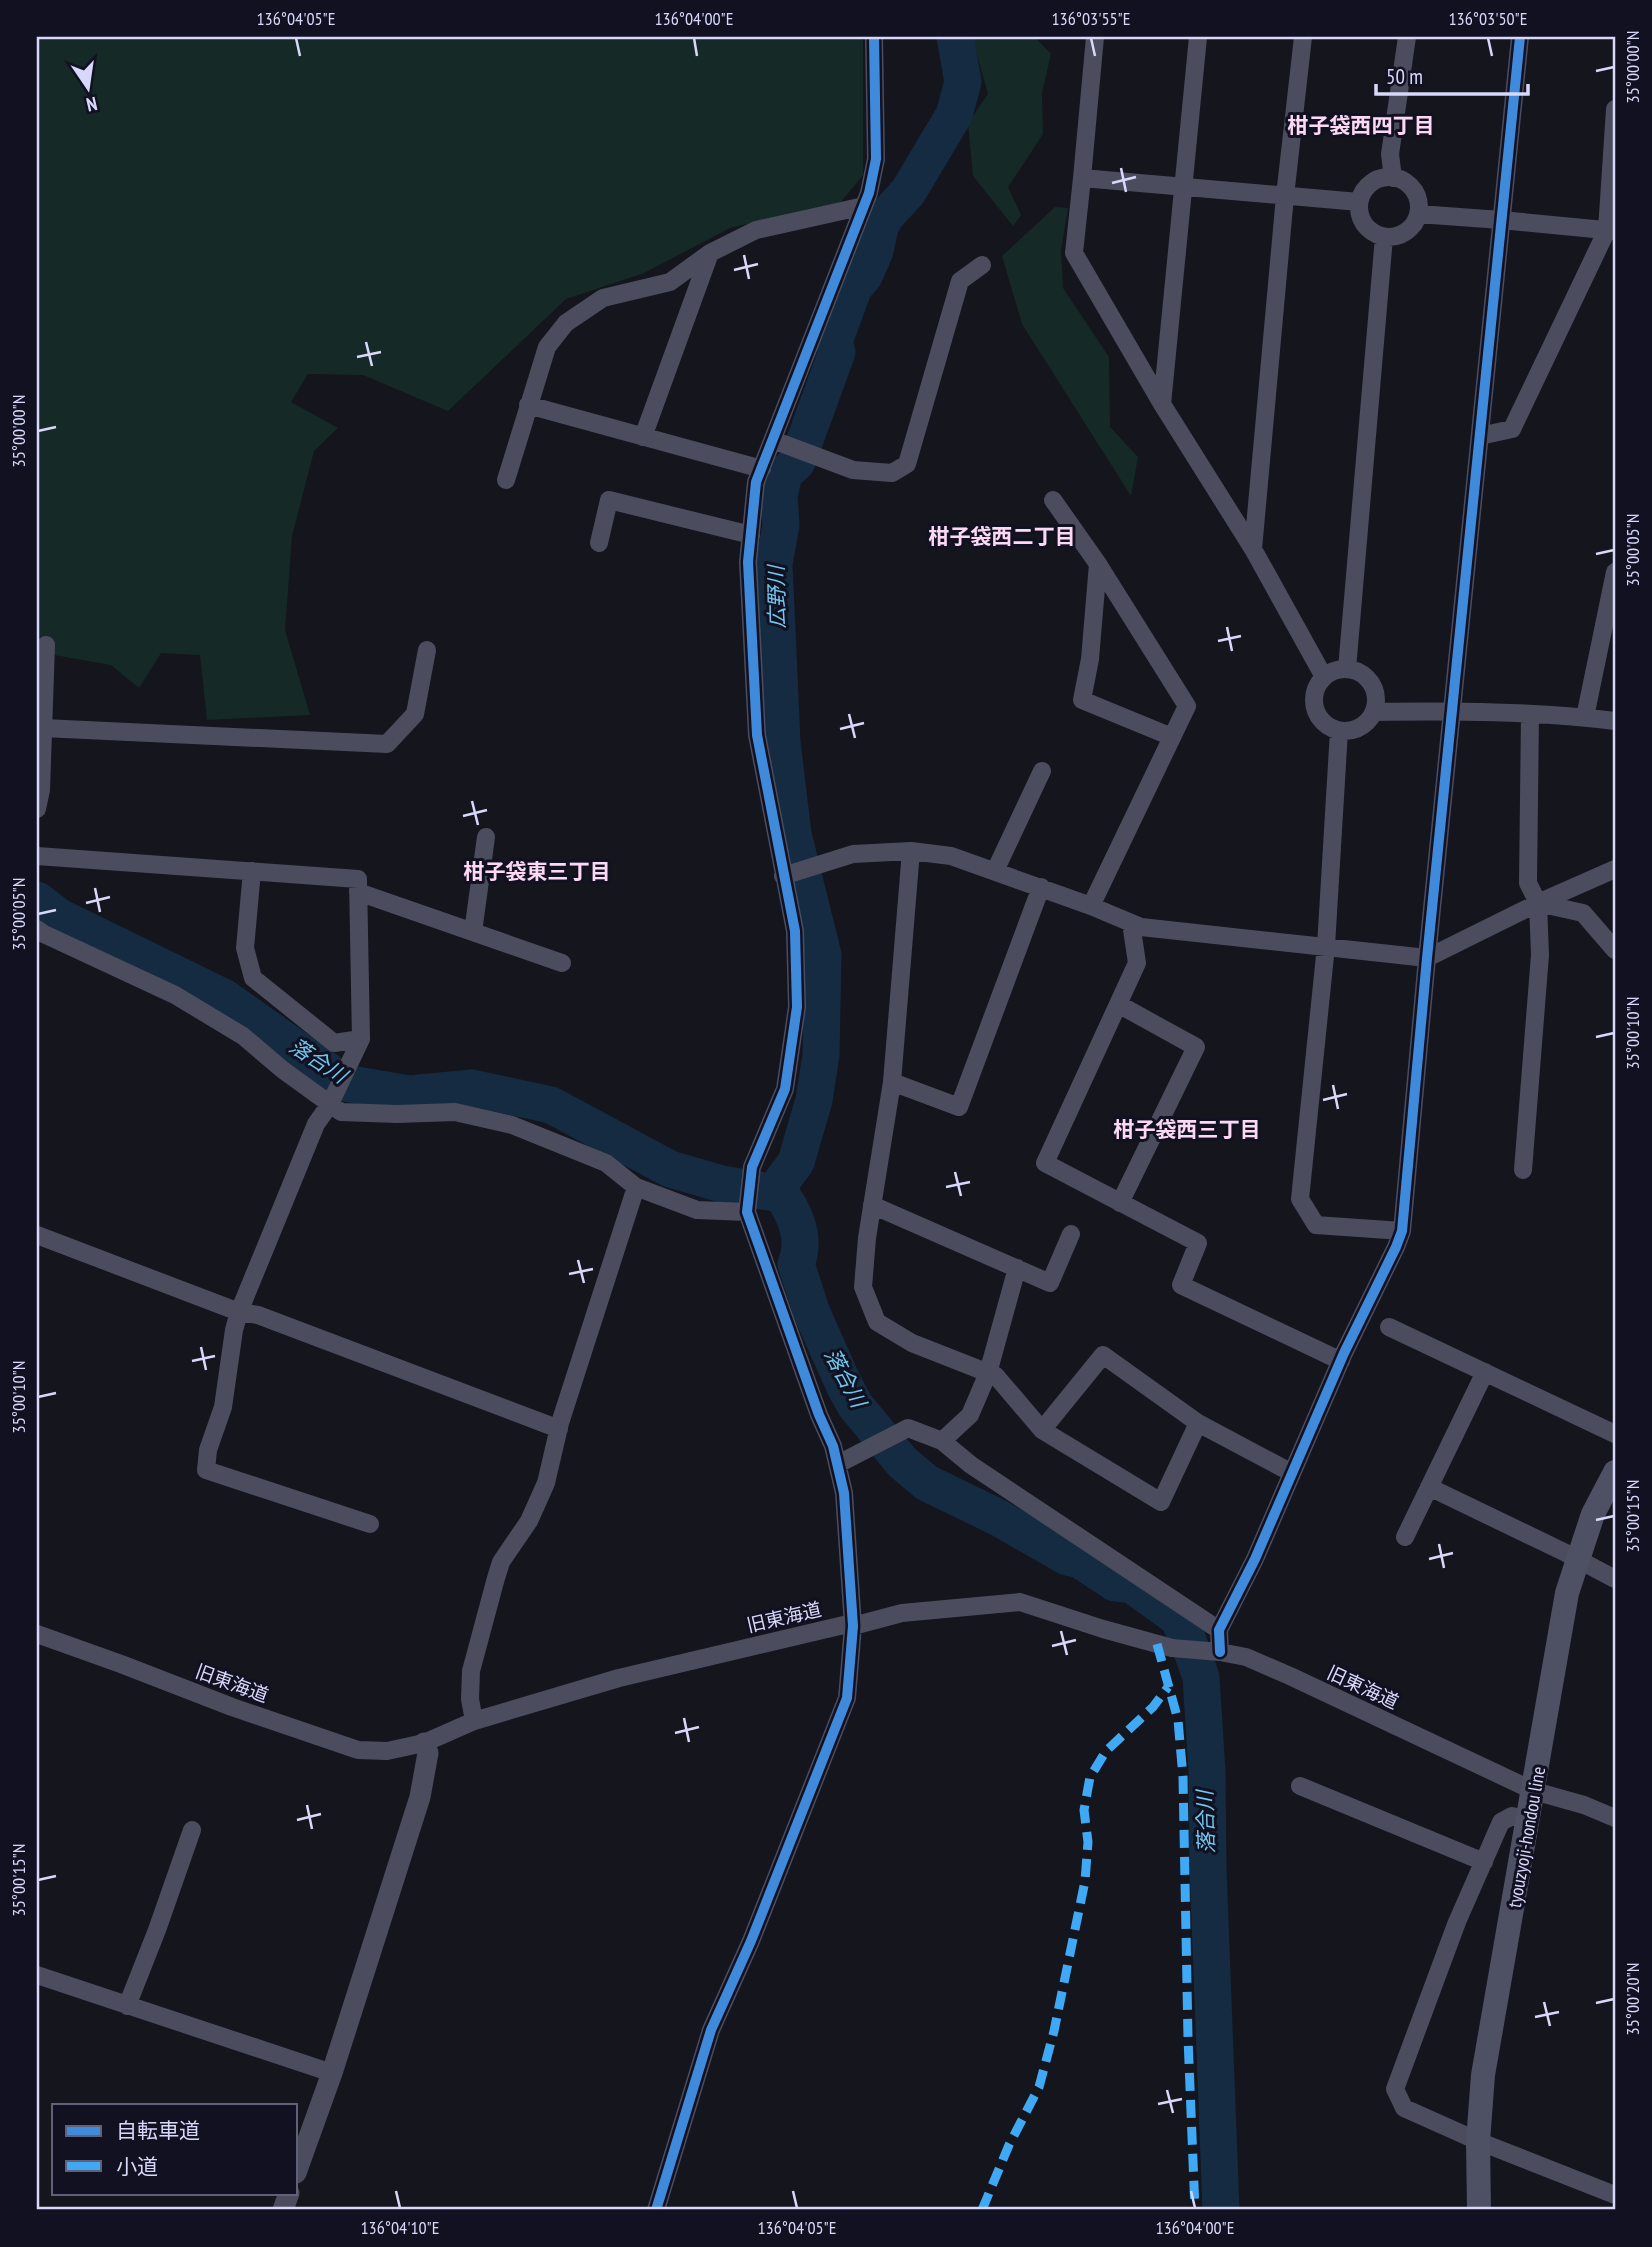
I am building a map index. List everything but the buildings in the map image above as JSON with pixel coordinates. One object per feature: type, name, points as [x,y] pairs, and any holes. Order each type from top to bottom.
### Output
[{"type":"main road","name":"tyouzyoji-hondou line","points":[[1479,2210],[1478,2141],[1483,2075],[1567,1592],[1593,1514],[1615,1472]]},
{"type":"street","points":[[656,2210],[711,2030],[751,1941],[847,1698],[853,1626],[844,1493],[833,1446],[819,1415],[747,1212],[752,1167],[785,1089],[797,1007],[795,932],[758,735],[748,562],[756,482],[869,193],[876,159],[874,37]]},
{"type":"street","points":[[1095,37],[1074,253],[1162,404],[1253,549],[1324,677]]},
{"type":"street","points":[[1162,404],[1198,37]]},
{"type":"street","points":[[1253,549],[1285,196],[1303,37]]},
{"type":"street","points":[[1392,177],[1390,154],[1407,37]]},
{"type":"street","points":[[1214,1651],[1219,1630],[1255,1559],[1341,1361],[1402,1231],[1520,37]]},
{"type":"street","points":[[1480,436],[1512,429],[1611,231],[1615,109]]},
{"type":"street","points":[[1392,177],[1410,186],[1416,195],[1418,214],[1409,229],[1402,234],[1384,237],[1367,228],[1359,211],[1359,202],[1362,193],[1375,181],[1392,177]]},
{"type":"street","points":[[1082,178],[1359,202]]},
{"type":"street","points":[[506,480],[547,347],[566,323],[603,298],[670,282],[710,253],[756,230],[864,206]]},
{"type":"street","points":[[1418,214],[1611,231]]},
{"type":"street","points":[[1347,669],[1384,237]]},
{"type":"street","points":[[643,437],[710,253]]},
{"type":"street","points":[[773,440],[853,470],[892,473],[907,464],[960,281],[982,265]]},
{"type":"street","points":[[528,405],[762,468]]},
{"type":"street","points":[[599,543],[609,500],[751,535]]},
{"type":"street","points":[[1054,500],[1098,564],[1186,706],[1091,906]]},
{"type":"street","points":[[1098,564],[1090,659],[1082,700],[1172,737]]},
{"type":"street","points":[[1585,717],[1615,572]]},
{"type":"street","points":[[37,809],[41,790],[46,645]]},
{"type":"street","points":[[43,728],[387,744],[415,714],[427,650]]},
{"type":"street","points":[[1347,669],[1357,671],[1371,684],[1376,703],[1368,721],[1350,731],[1339,731],[1322,722],[1314,704],[1318,685],[1324,677],[1347,669]]},
{"type":"street","points":[[1374,712],[1452,711],[1585,717],[1615,721]]},
{"type":"street","points":[[1523,1170],[1541,955],[1538,903],[1528,883],[1530,715]]},
{"type":"street","points":[[1339,731],[1326,946],[1300,1199],[1315,1225],[1402,1231]]},
{"type":"street","points":[[995,871],[1042,771]]},
{"type":"street","points":[[473,932],[486,836]]},
{"type":"street","points":[[783,876],[853,854],[911,851],[951,856],[1041,887],[1141,927],[1427,958],[1538,903],[1615,869]]},
{"type":"street","points":[[911,851],[892,1082],[867,1238],[863,1287],[877,1322],[912,1343],[996,1376],[1042,1430],[1161,1502],[1198,1423]]},
{"type":"street","points":[[37,856],[358,879],[361,1039],[330,1104],[316,1124],[239,1312],[223,1407],[208,1450],[206,1470],[370,1524]]},
{"type":"street","points":[[252,871],[245,948],[253,978],[334,1043],[361,1039]]},
{"type":"street","points":[[892,1082],[959,1107],[1041,887]]},
{"type":"street","points":[[358,892],[562,962]]},
{"type":"street","points":[[1538,903],[1583,913],[1615,950]]},
{"type":"street","points":[[1132,923],[1137,963],[1045,1163],[1198,1243],[1181,1285],[1341,1361]]},
{"type":"street","points":[[37,929],[176,995],[243,1037],[341,1112],[455,1112],[512,1125],[607,1163],[636,1187],[697,1210],[747,1212]]},
{"type":"street","points":[[1118,1004],[1195,1047],[1120,1203]]},
{"type":"street","points":[[474,1721],[470,1699],[471,1671],[496,1578],[501,1562],[529,1521],[547,1483],[559,1429],[636,1187]]},
{"type":"street","points":[[872,1205],[1050,1283],[1071,1234]]},
{"type":"street","points":[[37,1235],[559,1429]]},
{"type":"street","points":[[942,1441],[970,1415],[988,1373],[1017,1268]]},
{"type":"street","points":[[1389,1327],[1615,1434]]},
{"type":"street","points":[[1042,1430],[1103,1355],[1198,1423],[1292,1473]]},
{"type":"street","points":[[1405,1537],[1485,1372]]},
{"type":"street","points":[[838,1464],[908,1428],[942,1441],[971,1465],[1219,1630]]},
{"type":"street","points":[[1429,1487],[1615,1579]]},
{"type":"street","name":"旧東海道","points":[[37,1634],[232,1707],[358,1750],[387,1751],[424,1742],[474,1721],[619,1678],[848,1624],[853,1626],[902,1613],[1020,1602],[1172,1648],[1246,1657],[1534,1791],[1584,1805],[1615,1818]]},
{"type":"street","points":[[298,2168],[420,1797],[428,1753],[424,1742]]},
{"type":"street","points":[[1300,1786],[1483,1862]]},
{"type":"street","points":[[1529,1820],[1512,1816],[1501,1822],[1457,1922],[1395,2089],[1404,2108],[1478,2141],[1615,2195]]},
{"type":"street","points":[[127,2006],[192,1830]]},
{"type":"street","points":[[37,1975],[331,2073]]},
{"type":"green space","points":[[37,37],[860,37],[863,41],[863,175],[841,202],[730,228],[644,273],[566,299],[448,411],[363,375],[308,374],[291,402],[338,428],[314,451],[292,536],[285,630],[310,715],[207,720],[200,655],[161,653],[139,688],[111,665],[37,652]]},
{"type":"green space","points":[[972,37],[1035,37],[1051,54],[1042,93],[1043,134],[1008,187],[1021,215],[1013,226],[973,176],[968,123],[988,94]]},
{"type":"green space","points":[[1055,207],[1068,208],[1061,250],[1063,288],[1109,357],[1110,427],[1138,457],[1131,496],[1022,324],[1002,256]]},
{"type":"waterway","name":"広野川","points":[[781,1194],[782,1181],[796,1162],[814,1100],[821,1055],[823,955],[793,834],[782,742],[774,564],[781,525],[779,496],[784,474],[797,462],[837,352],[834,342],[854,287],[864,276],[875,251],[880,227],[885,217],[908,192],[954,115],[963,82],[955,37]]},
{"type":"waterway","name":"落合川","points":[[37,900],[59,917],[225,998],[345,1083],[409,1094],[472,1088],[551,1105],[670,1169],[722,1184],[781,1194],[798,1228],[800,1246],[796,1264],[812,1313],[844,1385],[855,1405],[902,1462],[927,1483],[999,1518],[1067,1557],[1080,1560],[1115,1583],[1132,1585],[1178,1618],[1201,1677],[1207,1772],[1221,2210]]},
{"type":"marked path","points":[[1157,1644],[1178,1720],[1183,1777],[1188,2038],[1195,2210]]},
{"type":"marked path","points":[[982,2210],[1009,2145],[1039,2087],[1054,2031],[1085,1881],[1088,1842],[1084,1810],[1090,1777],[1106,1751],[1153,1707],[1168,1687]]},
{"type":"cycle path","points":[[656,2210],[711,2030],[751,1941],[847,1698],[853,1626],[844,1493],[833,1446],[819,1415],[747,1212],[752,1167],[785,1089],[797,1007],[795,931],[757,735],[748,562],[756,482],[869,193],[876,159],[874,37]]},
{"type":"cycle path","points":[[1220,1652],[1219,1630],[1255,1559],[1344,1353],[1402,1231],[1520,37]]},
{"type":"district","name":"柑子袋西四丁目","points":[[1361,126]]},
{"type":"district","name":"柑子袋西二丁目","points":[[1002,537]]},
{"type":"district","name":"柑子袋東三丁目","points":[[537,872]]},
{"type":"district","name":"柑子袋西三丁目","points":[[1187,1130]]}]
